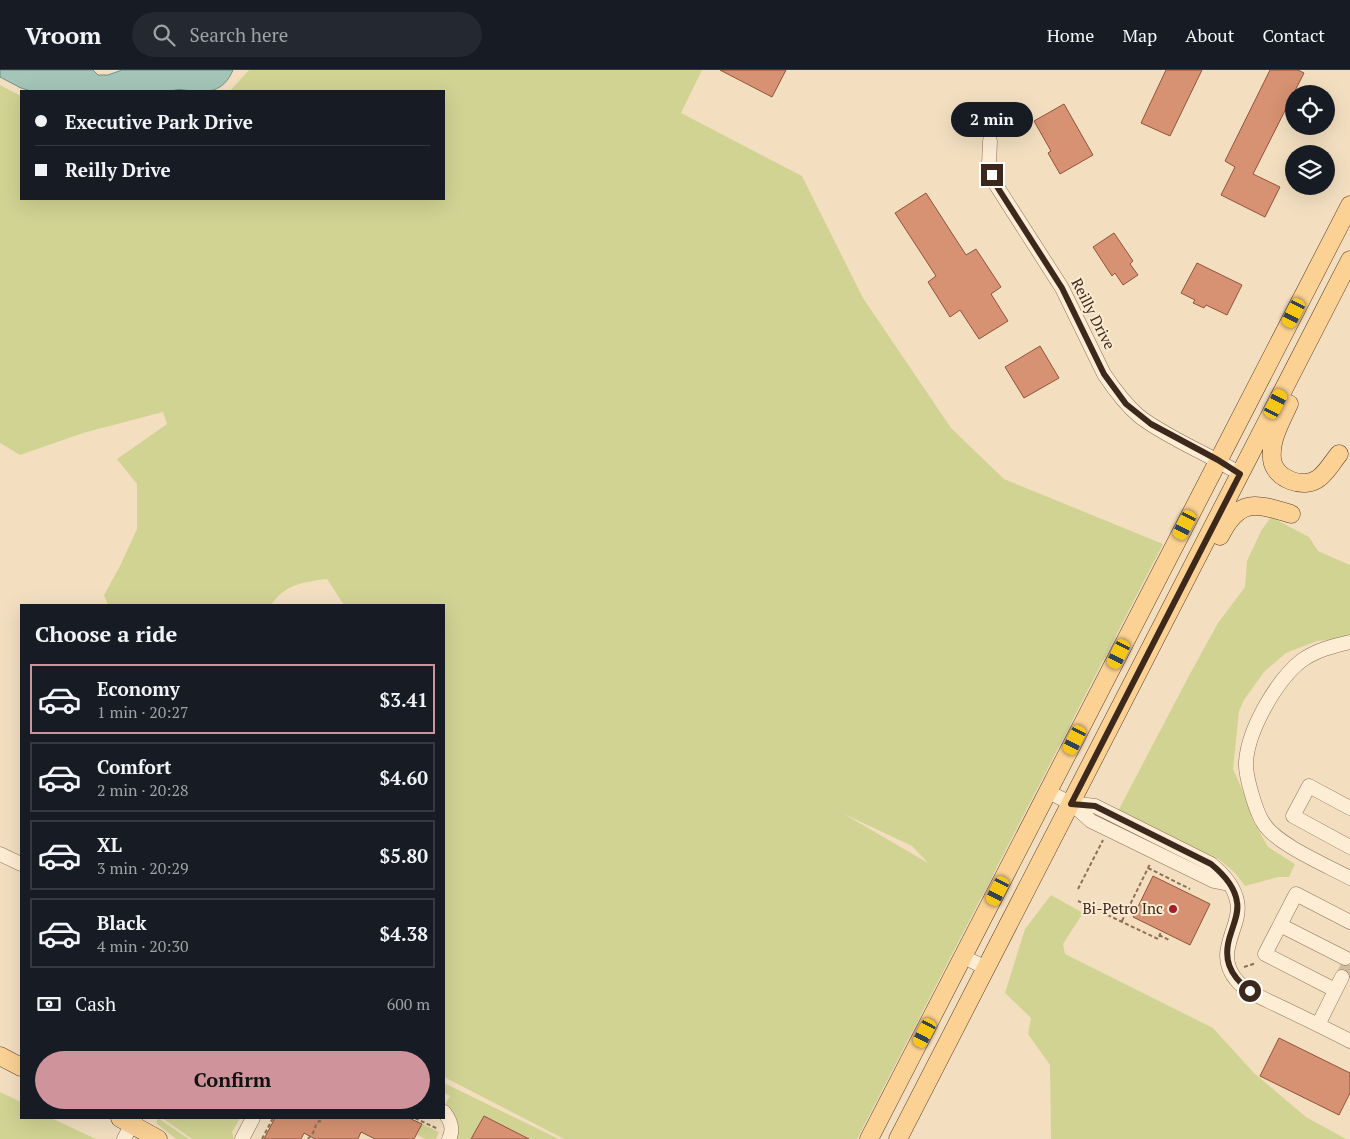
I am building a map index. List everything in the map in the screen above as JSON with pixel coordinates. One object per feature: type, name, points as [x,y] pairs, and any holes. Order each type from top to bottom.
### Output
[{"type":"main road","points":[[869,1139],[1350,205]]},
{"type":"main road","points":[[898,1139],[1350,260]]},
{"type":"main road","points":[[1321,316],[1308,365],[1277,429],[1272,460],[1274,466],[1284,477],[1298,483],[1309,482],[1319,478],[1339,454]]},
{"type":"main road","points":[[1131,686],[1156,656],[1223,529],[1234,514],[1248,506],[1256,505],[1291,514]]},
{"type":"main road","points":[[0,1056],[20,1066]]},
{"type":"main road","points":[[128,1124],[158,1139]]},
{"type":"street","name":"Reilly Drive","points":[[990,141],[989,166],[996,185],[1062,288],[1104,374],[1112,386],[1126,404],[1151,424],[1240,474]]},
{"type":"street","points":[[1350,642],[1322,649],[1301,661],[1279,684],[1254,726],[1245,763],[1251,793],[1264,824],[1282,841],[1350,878]]},
{"type":"street","points":[[1350,808],[1309,786],[1293,816],[1350,847]]},
{"type":"street","points":[[1048,792],[1071,804],[1095,806],[1211,864],[1222,873],[1237,902],[1235,923],[1227,946],[1227,955],[1228,963],[1238,982],[1264,999],[1350,1041]]},
{"type":"street","points":[[0,854],[20,864]]},
{"type":"street","points":[[1335,990],[1265,954],[1296,894],[1350,922]]},
{"type":"street","points":[[1280,925],[1344,958]]},
{"type":"street","points":[[964,957],[986,968]]},
{"type":"street","points":[[1318,1025],[1342,977]]},
{"type":"street","points":[[445,1114],[452,1128],[445,1135]]},
{"type":"street","points":[[242,1139],[252,1119]]},
{"type":"path","points":[[1078,889],[1105,835]]},
{"type":"path","points":[[1121,922],[1151,862]]},
{"type":"path","points":[[1148,868],[1190,889]]},
{"type":"path","points":[[1183,885],[1185,881]]},
{"type":"path","points":[[1078,901],[1158,939],[1161,932]]},
{"type":"path","points":[[1160,935],[1169,940]]},
{"type":"path","points":[[1242,968],[1258,962]]},
{"type":"path","points":[[262,1139],[272,1119]]},
{"type":"path","points":[[417,1119],[445,1135]]},
{"type":"path","points":[[308,1139],[313,1133],[317,1122],[323,1122]]},
{"type":"green space","points":[[249,70],[702,70],[681,113],[802,176],[863,298],[951,428],[1004,479],[1163,544],[857,1139],[564,1139],[445,1078],[445,604],[343,604],[327,579],[303,583],[289,588],[282,592],[272,604],[108,604],[104,595],[137,529],[137,484],[117,459],[167,424],[163,412],[83,433],[20,455],[0,443],[0,85],[20,95],[20,200],[445,200],[445,90],[231,90]],"holes":[[[844,814],[912,846],[928,863]]]},
{"type":"green space","points":[[1271,517],[1309,537],[1318,551],[1350,565],[1350,638],[1317,641],[1286,653],[1264,672],[1244,700],[1239,711],[1233,769],[1249,805],[1252,819],[1268,847],[1295,864],[1289,877],[1278,877],[1245,886],[1235,873],[1220,860],[1118,811],[1218,623],[1245,587],[1247,561],[1261,531]]},
{"type":"green space","points":[[1051,895],[1083,913],[1063,944],[1065,954],[1213,1028],[1254,1073],[1306,1117],[1346,1139],[1051,1139],[1050,1065],[1028,1034],[1031,1018],[1005,993],[1025,929]]},
{"type":"green space","points":[[445,1083],[559,1139],[529,1139],[484,1116],[471,1139],[454,1139],[456,1119],[445,1104],[450,1096],[445,1094]]},
{"type":"green space","points":[[0,1092],[20,1102],[20,1119],[53,1119],[96,1139],[0,1139]]},
{"type":"green space","points":[[159,1119],[189,1139],[176,1139],[156,1123]]},
{"type":"green space","points":[[163,1119],[239,1119],[232,1132],[234,1139],[192,1139]]},
{"type":"green space","points":[[422,1124],[439,1132],[436,1139],[425,1139],[417,1135]]},
{"type":"shaded area","points":[[0,70],[93,70],[98,75],[108,75],[122,70],[233,70],[226,82],[214,90],[28,90],[0,77]]},
{"type":"building","points":[[720,70],[786,70],[772,97]]},
{"type":"building","points":[[1166,70],[1202,70],[1170,136],[1141,123]]},
{"type":"building","points":[[1270,70],[1298,70],[1304,73],[1298,85],[1285,85],[1285,111],[1253,174],[1280,187],[1265,217],[1221,195],[1235,167],[1225,161]]},
{"type":"building","points":[[1064,104],[1093,155],[1060,174],[1048,153],[1051,151],[1034,121]]},
{"type":"building","points":[[926,193],[966,255],[976,249],[1001,287],[991,294],[1008,321],[979,339],[960,310],[950,317],[928,282],[936,276],[895,213]]},
{"type":"building","points":[[1114,233],[1133,261],[1130,264],[1138,275],[1123,285],[1115,273],[1112,276],[1093,247]]},
{"type":"building","points":[[1197,263],[1242,285],[1227,315],[1206,305],[1204,308],[1193,303],[1195,300],[1181,293]]},
{"type":"building","points":[[1040,346],[1059,378],[1024,398],[1005,367]]},
{"type":"building","points":[[1153,876],[1210,904],[1190,945],[1133,917]]},
{"type":"building","points":[[1279,1038],[1350,1073],[1350,1093],[1339,1115],[1260,1076]]},
{"type":"building","points":[[484,1116],[529,1139],[471,1139]]},
{"type":"building","points":[[274,1119],[411,1119],[422,1124],[414,1139],[375,1139],[361,1132],[358,1139],[315,1139],[304,1133],[301,1139],[264,1139]]},
{"type":"tunnel","points":[[1342,977],[1350,962]]},
{"type":"place","name":"Bi-Petro Inc","points":[[1173,909]]},
{"type":"route","points":[[992,175],[996,185],[1062,288],[1079,319],[1104,374],[1126,404],[1151,424],[1240,474],[1071,804],[1095,806],[1211,864],[1222,873],[1237,902],[1235,923],[1227,946],[1228,963],[1238,982],[1250,991]]}]
